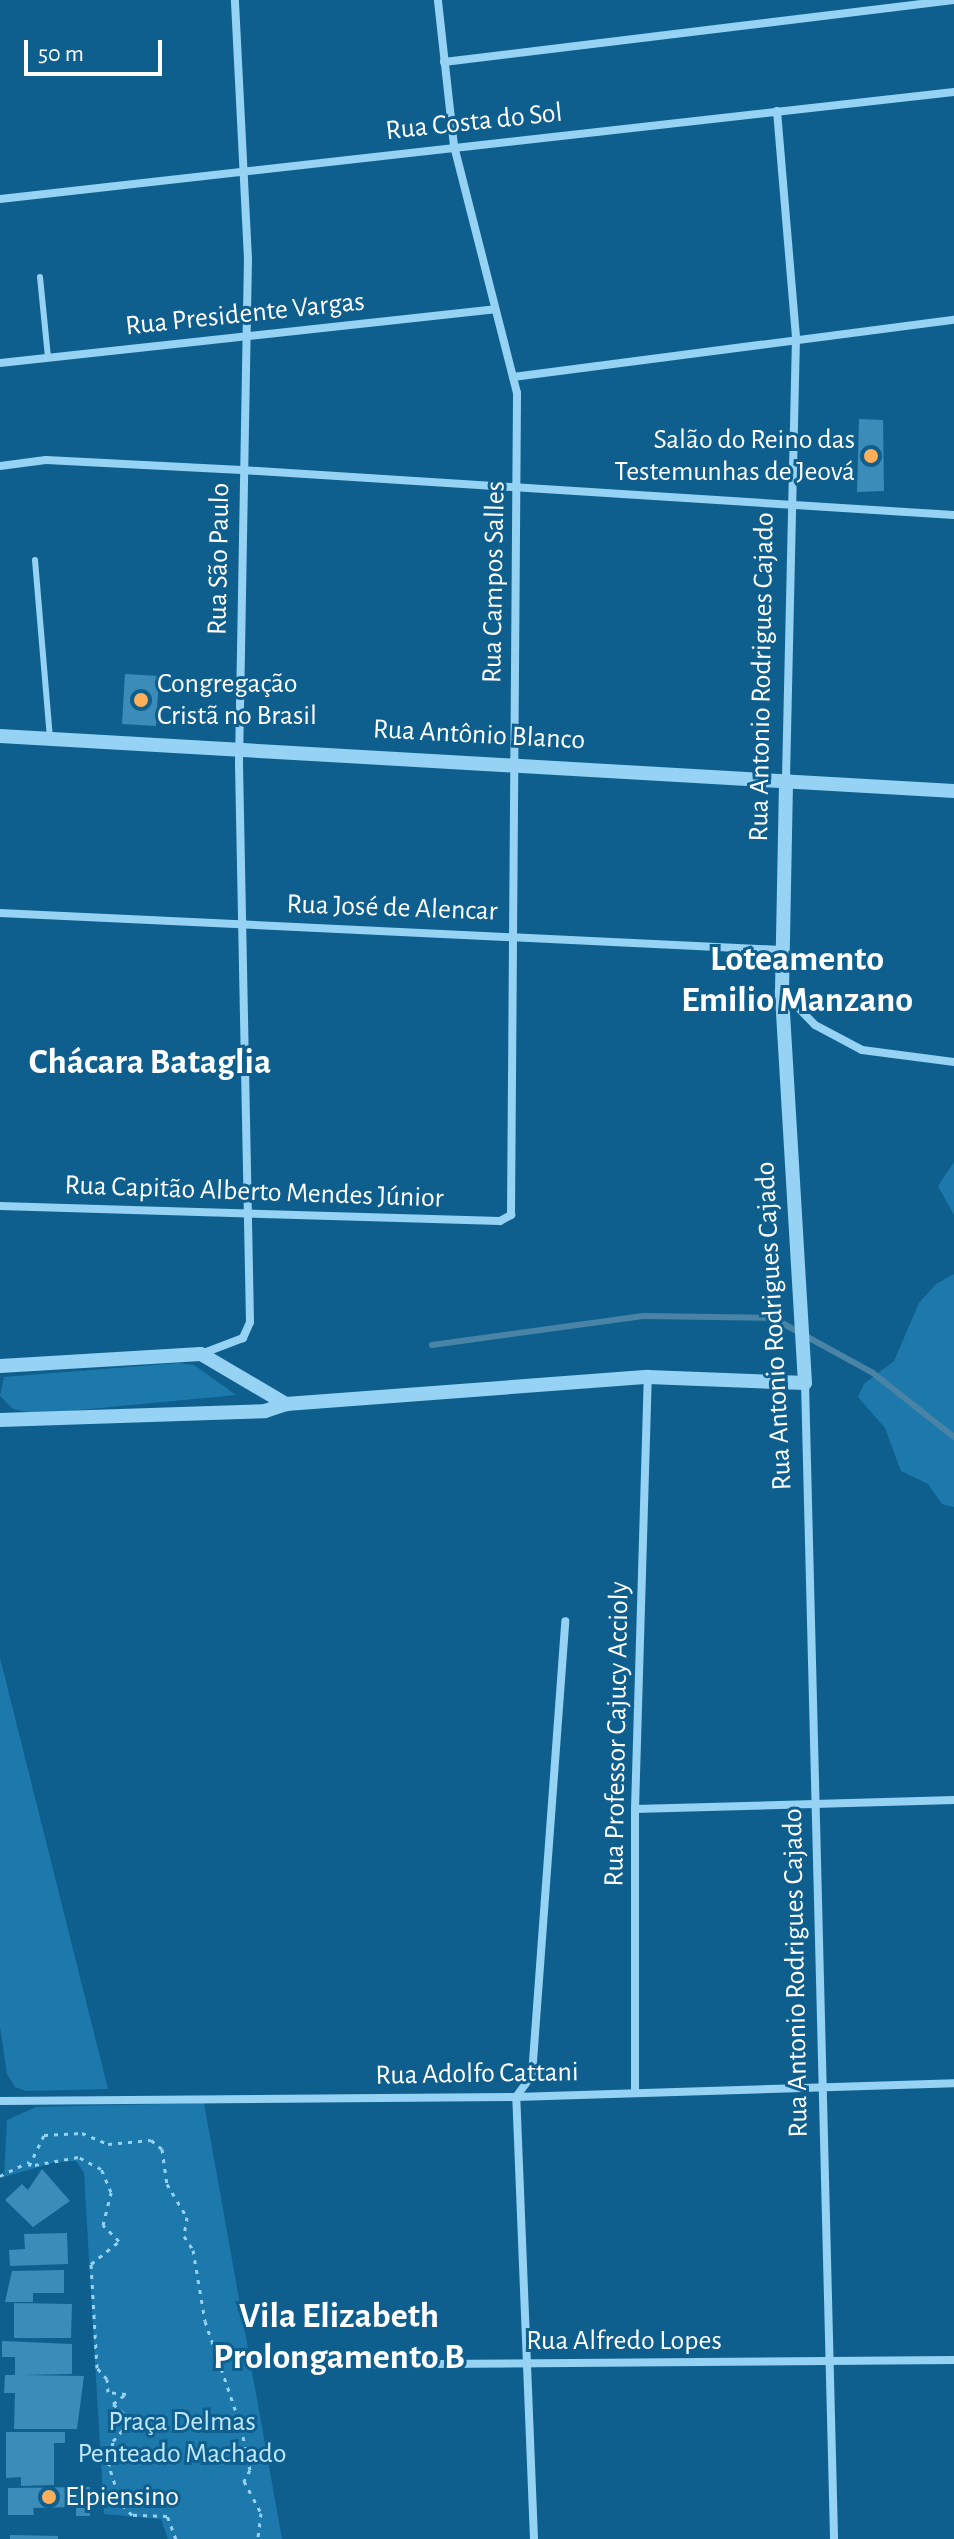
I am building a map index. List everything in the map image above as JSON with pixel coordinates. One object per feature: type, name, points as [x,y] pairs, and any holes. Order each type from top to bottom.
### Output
[{"type":"street","name":"Rua São Paulo","points":[[201,1354],[233,1345],[248,1331],[251,1215],[239,748],[247,335],[245,170],[235,0]]},
{"type":"street","name":"Rua Campos Salles","points":[[438,0],[454,146],[513,377],[518,485],[515,935],[513,1208],[507,1220]]},
{"type":"street","points":[[444,62],[954,0]]},
{"type":"street","name":"Rua Costa do Sol","points":[[0,199],[954,92]]},
{"type":"street","name":"Rua Antonio Rodrigues Cajado","points":[[777,111],[796,337],[782,991],[805,1377],[819,1803],[834,2539]]},
{"type":"street","name":"Rua Presidente Vargas","points":[[0,363],[495,309]]},
{"type":"street","points":[[513,377],[796,337],[954,320]]},
{"type":"street","points":[[0,466],[46,460],[242,470],[518,485],[954,515]]},
{"type":"street","name":"Rua Antônio Blanco","points":[[0,736],[515,762],[954,791]]},
{"type":"street","name":"Rua José de Alencar","points":[[0,913],[782,950]]},
{"type":"street","points":[[782,991],[815,1025],[862,1050],[954,1062]]},
{"type":"street","name":"Rua Capitão Alberto Mendes Júnior","points":[[0,1206],[507,1220]]},
{"type":"street","points":[[0,1366],[201,1354],[286,1404]]},
{"type":"street","points":[[0,1420],[265,1411],[286,1404],[648,1377],[805,1377]]},
{"type":"street","name":"Rua Professor Cajucy Accioly","points":[[635,2092],[635,1809],[648,1377]]},
{"type":"street","points":[[534,2539],[516,2097],[532,2075],[565,1621]]},
{"type":"street","points":[[635,1809],[954,1800]]},
{"type":"street","name":"Rua Adolfo Cattani","points":[[0,2101],[516,2097],[954,2083]]},
{"type":"street","name":"Rua Alfredo Lopes","points":[[294,2365],[954,2360]]},
{"type":"lane","points":[[40,277],[48,357]]},
{"type":"lane","points":[[35,560],[50,739]]},
{"type":"path","points":[[176,2539],[167,2516],[132,2515],[121,2503],[109,2466],[113,2441],[131,2420],[113,2404],[126,2394],[108,2392],[107,2379],[97,2368],[91,2264],[119,2241],[103,2225],[111,2192],[101,2169],[78,2157],[39,2167],[29,2166],[44,2135],[82,2133],[108,2144],[151,2140],[162,2149],[167,2184],[187,2217],[184,2236],[193,2250],[205,2321],[241,2427],[250,2470],[244,2481],[261,2513],[258,2539]]},
{"type":"path","points":[[0,2176],[30,2161]]},
{"type":"green space","points":[[954,1162],[954,1215],[938,1186]]},
{"type":"green space","points":[[954,1274],[954,1507],[942,1504],[928,1484],[901,1471],[885,1428],[858,1397],[864,1384],[894,1361],[919,1303],[936,1284]]},
{"type":"green space","points":[[179,1363],[194,1365],[236,1395],[37,1414],[13,1409],[0,1396],[4,1377]]},
{"type":"green space","points":[[0,1658],[108,2089],[26,2091],[15,2087],[7,2074],[0,2027]]},
{"type":"green space","name":"Praça Delmas Penteado Machado","points":[[204,2103],[282,2539],[168,2539],[161,2519],[104,2514],[84,2173],[76,2161],[56,2162],[4,2177],[7,2120],[36,2107]]},
{"type":"building","name":"Salão do Reino das Testemunhas de Jeová","points":[[859,419],[883,420],[884,491],[857,492]]},
{"type":"building","name":"Congregação Cristã no Brasil","points":[[125,674],[159,676],[156,726],[122,724]]},
{"type":"building","points":[[42,2169],[70,2201],[33,2227],[5,2200],[22,2184],[28,2190]]},
{"type":"building","points":[[67,2233],[68,2264],[10,2266],[9,2250],[25,2249],[24,2234]]},
{"type":"building","points":[[64,2270],[64,2293],[33,2293],[33,2302],[5,2302],[12,2271]]},
{"type":"building","points":[[14,2303],[72,2304],[71,2338],[14,2338]]},
{"type":"building","points":[[2,2341],[72,2344],[72,2374],[22,2375],[84,2376],[77,2429],[14,2429],[15,2393],[4,2393],[5,2375],[15,2375],[15,2357],[2,2357]]},
{"type":"building","points":[[6,2432],[65,2432],[65,2443],[54,2443],[54,2485],[21,2486],[21,2477],[6,2478]]},
{"type":"building","name":"Elpiensino","points":[[90,2487],[90,2516],[76,2516],[76,2507],[33,2508],[34,2515],[8,2515],[8,2488]]},
{"type":"building","points":[[10,2535],[58,2536],[58,2539],[10,2539]]},
{"type":"waterway","points":[[432,1345],[645,1316],[773,1318],[873,1373],[954,1437]]},
{"type":"place","name":"Salão do Reino das Testemunhas de Jeová","points":[[871,456]]},
{"type":"place","name":"Congregação Cristã no Brasil","points":[[141,700]]},
{"type":"place","name":"Elpiensino","points":[[49,2497]]},
{"type":"district","name":"Loteamento Emilio Manzano","points":[[797,980]]},
{"type":"district","name":"Chácara Bataglia","points":[[150,1063]]},
{"type":"district","name":"Vila Elizabeth Prolongamento B","points":[[339,2336]]}]
